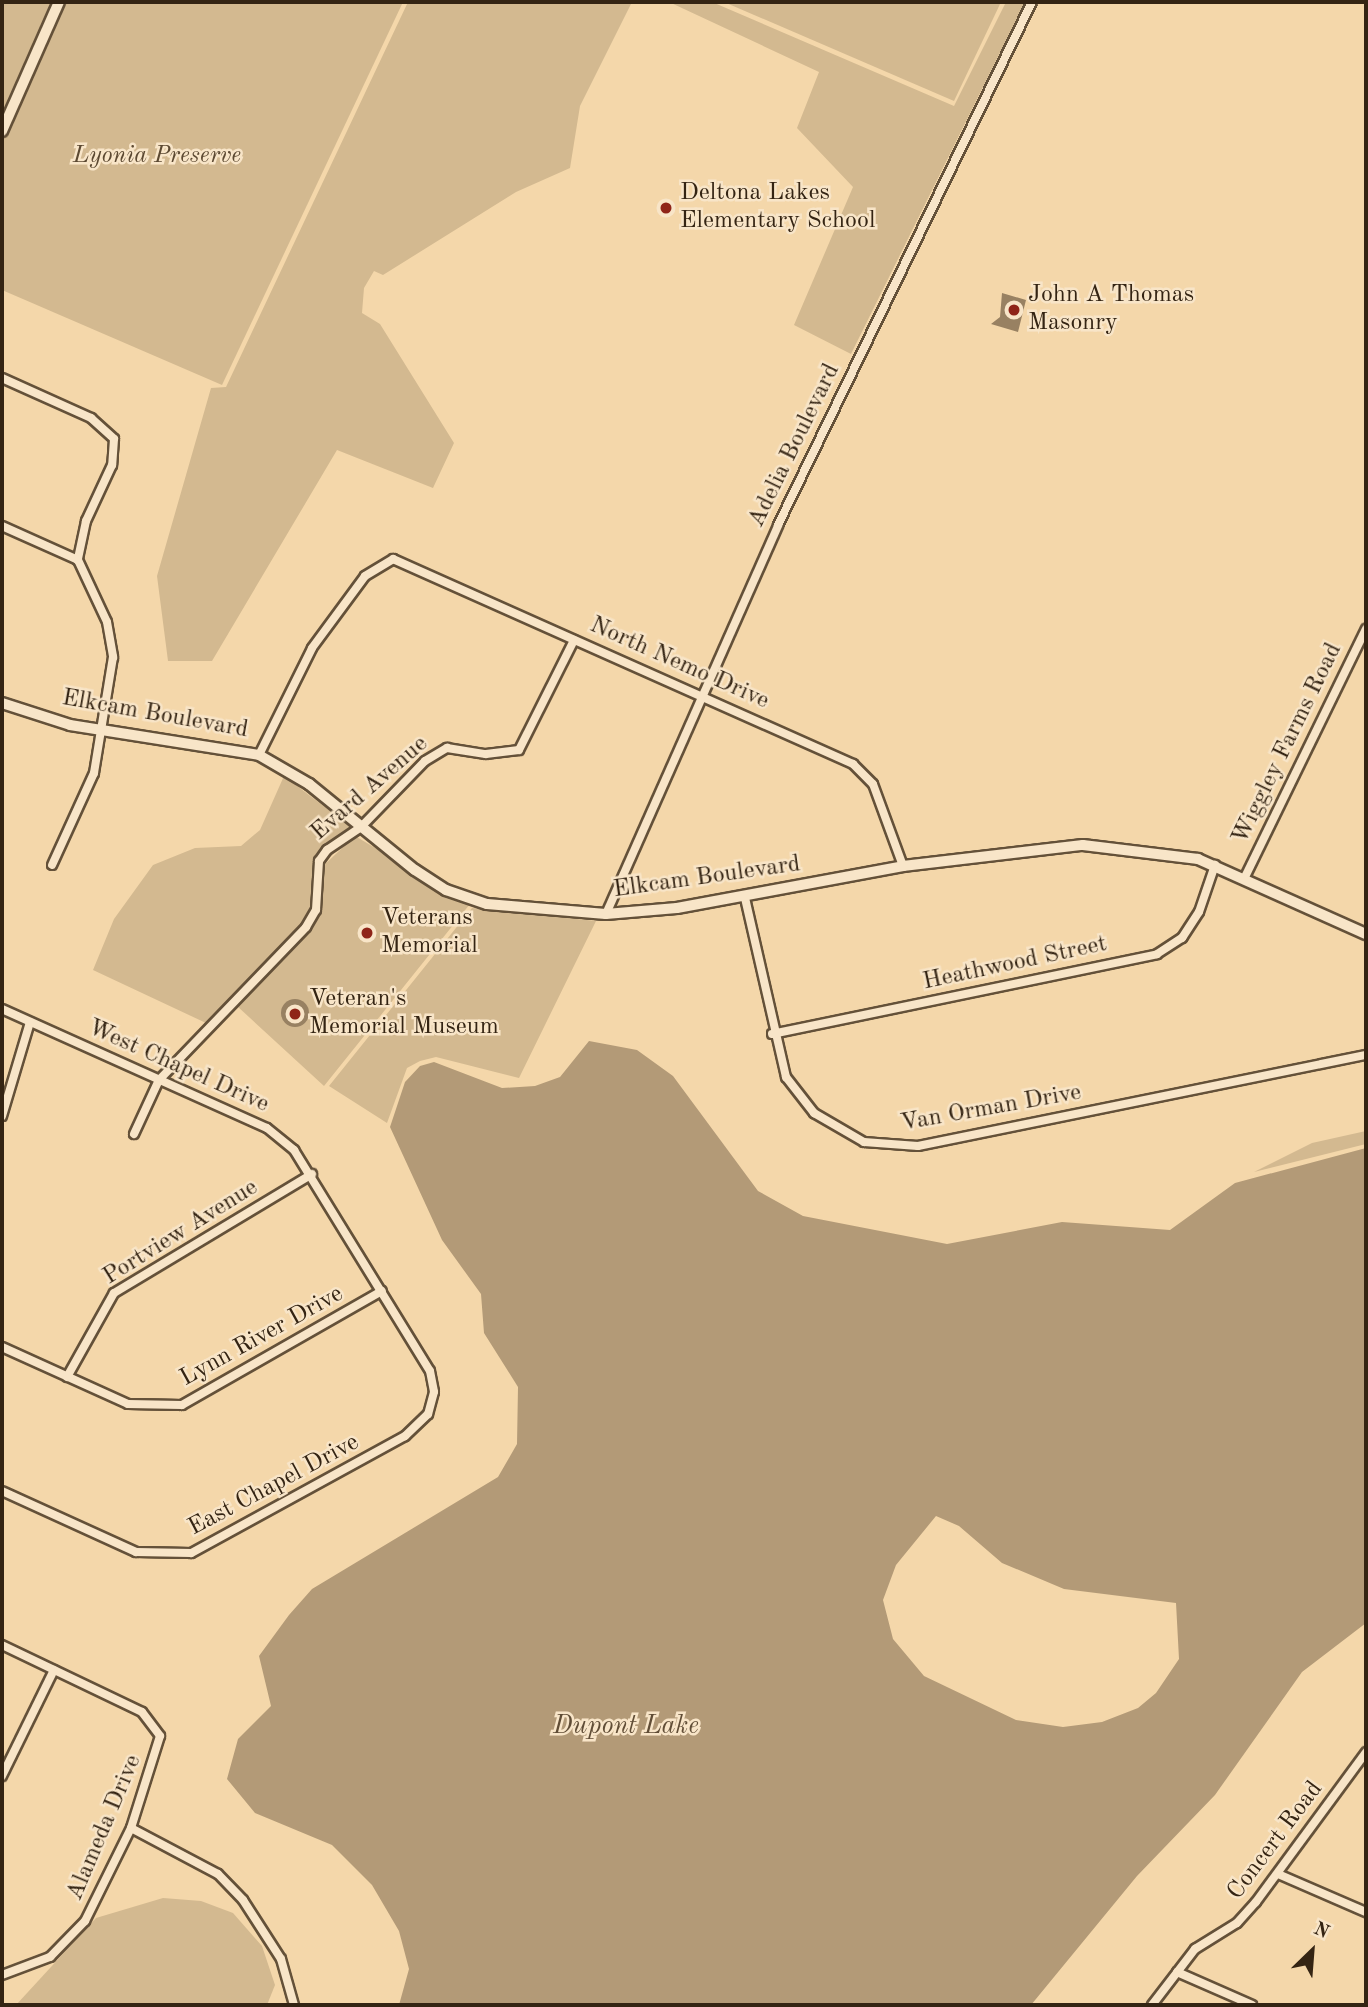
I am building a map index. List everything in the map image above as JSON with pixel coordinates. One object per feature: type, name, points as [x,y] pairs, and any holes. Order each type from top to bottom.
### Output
[{"type":"street","points":[[2,131],[59,2]]},
{"type":"street","name":"Adelia Boulevard","points":[[606,914],[778,525],[1032,2]]},
{"type":"street","points":[[2,378],[91,418],[114,439],[113,465],[86,521],[78,560],[107,622],[113,657],[86,800],[52,865]]},
{"type":"street","points":[[2,526],[78,560]]},
{"type":"street","name":"North Nemo Drive","points":[[259,755],[312,648],[365,576],[383,562],[408,562],[574,640],[853,764],[873,784],[904,866]]},
{"type":"street","name":"Wiggley Farms Road","points":[[1245,877],[1366,629]]},
{"type":"street","name":"Evard Avenue","points":[[134,1134],[159,1080],[306,927],[316,910],[319,861],[360,828],[425,761],[447,748],[486,754],[519,750],[574,640]]},
{"type":"street","name":"Elkcam Boulevard","points":[[2,703],[100,727],[259,755],[309,784],[360,828],[446,890],[529,910],[606,914],[745,898],[904,866],[1083,845],[1154,850],[1215,865],[1366,934]]},
{"type":"street","name":"Heathwood Street","points":[[772,1034],[1157,954],[1182,938],[1194,921],[1215,865]]},
{"type":"street","name":"Van Orman Drive","points":[[745,898],[772,1034],[786,1077],[814,1113],[838,1130],[890,1146],[918,1146],[1366,1055]]},
{"type":"street","name":"West Chapel Drive","points":[[2,1009],[267,1128],[313,1174],[430,1371],[431,1406]]},
{"type":"street","points":[[2,1116],[30,1021]]},
{"type":"street","name":"Portview Avenue","points":[[67,1377],[114,1293],[313,1174]]},
{"type":"street","name":"Lynn River Drive","points":[[2,1348],[128,1404],[182,1405],[382,1291]]},
{"type":"street","name":"East Chapel Drive","points":[[2,1491],[136,1552],[191,1553],[405,1436],[431,1406]]},
{"type":"street","points":[[2,1645],[54,1670],[2,1776]]},
{"type":"street","name":"Alameda Drive","points":[[2,1975],[50,1957],[85,1921],[131,1828],[160,1736],[142,1712],[54,1670]]},
{"type":"street","name":"Concert Road","points":[[1152,2005],[1195,1949],[1237,1923],[1362,1767],[1366,1752]]},
{"type":"street","points":[[131,1828],[218,1874],[243,1900],[281,1959],[294,2005]]},
{"type":"street","points":[[1278,1874],[1366,1912]]},
{"type":"street","points":[[1177,1972],[1252,2005]]},
{"type":"green space","name":"Lyonia Preserve","points":[[2,2],[403,2],[222,385],[2,290]]},
{"type":"green space","points":[[408,2],[632,2],[580,106],[570,168],[516,192],[383,275],[374,271],[364,288],[362,313],[380,324],[454,443],[433,488],[337,450],[212,661],[168,661],[157,576],[211,388],[226,387]]},
{"type":"green space","points":[[669,2],[712,2],[954,106],[1006,2],[1025,2],[851,354],[794,325],[853,187],[797,128],[819,72]]},
{"type":"green space","points":[[724,2],[1001,2],[954,101]]},
{"type":"green space","points":[[284,776],[351,827],[315,858],[311,909],[302,923],[206,1023],[93,970],[114,919],[153,865],[195,848],[241,846],[260,830]]},
{"type":"green space","points":[[355,836],[470,904],[324,1086],[237,1006],[315,921],[322,867]]},
{"type":"green space","points":[[472,908],[596,921],[519,1078],[436,1057],[420,1061],[407,1068],[387,1123],[329,1086]]},
{"type":"green space","points":[[1366,1131],[1366,1144],[1254,1172],[1312,1143]]},
{"type":"green space","points":[[163,1898],[201,1901],[233,1913],[262,1946],[275,1985],[267,2005],[16,2005],[96,1918]]},
{"type":"water","name":"Dupont Lake","points":[[589,1041],[637,1050],[673,1076],[758,1191],[803,1216],[947,1244],[1062,1222],[1170,1230],[1235,1183],[1366,1148],[1366,1623],[1302,1672],[1215,1795],[1137,1876],[1031,2005],[399,2005],[409,1969],[399,1931],[372,1885],[332,1845],[255,1813],[227,1779],[238,1739],[271,1706],[259,1656],[289,1615],[312,1589],[498,1477],[517,1444],[518,1387],[484,1333],[481,1294],[442,1240],[390,1127],[405,1082],[420,1066],[434,1062],[502,1088],[535,1086],[560,1077]],"holes":[[[936,1516],[959,1526],[1002,1563],[1064,1589],[1176,1603],[1179,1659],[1156,1693],[1138,1708],[1102,1722],[1063,1727],[1016,1720],[924,1676],[893,1639],[883,1600],[896,1565]]]},
{"type":"building","name":"John A Thomas Masonry","points":[[1002,293],[1026,300],[1018,332],[991,324],[1000,317]]},
{"type":"building","name":"Veteran's Memorial Museum","points":[[295,999],[305,1003],[309,1013],[305,1023],[295,1027],[285,1023],[281,1013],[285,1003]]},
{"type":"place","name":"Deltona Lakes Elementary School","points":[[666,208]]},
{"type":"place","name":"John A Thomas Masonry","points":[[1014,310]]},
{"type":"place","name":"Veterans Memorial","points":[[367,933]]},
{"type":"place","name":"Veteran's Memorial Museum","points":[[295,1014]]}]
